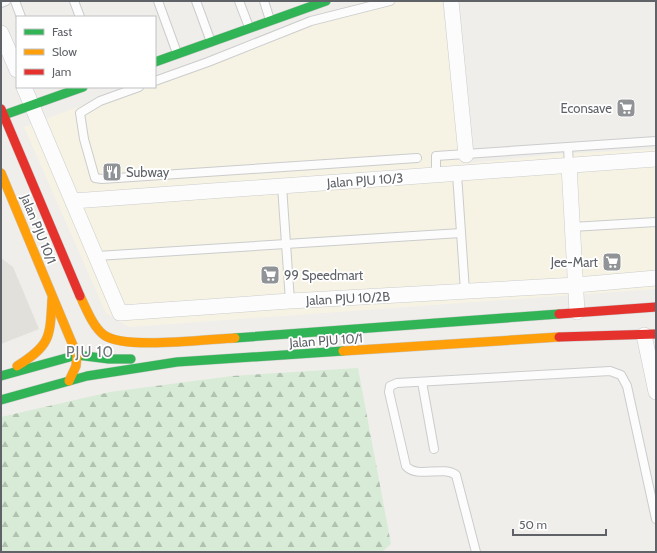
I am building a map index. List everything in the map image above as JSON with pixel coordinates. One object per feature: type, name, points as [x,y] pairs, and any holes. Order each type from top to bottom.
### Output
[{"type":"street","points":[[156,62],[316,3],[326,1]]},
{"type":"street","points":[[451,1],[466,155]]},
{"type":"street","points":[[1,33],[16,68]]},
{"type":"street","points":[[24,88],[97,256]]},
{"type":"street","points":[[2,112],[32,105],[80,88]]},
{"type":"street","name":"Jalan PJU 10/1","points":[[2,112],[66,266],[90,316],[103,334],[118,340],[173,342],[656,307]]},
{"type":"street","name":"Jalan PJU 10/3","points":[[73,201],[656,159]]},
{"type":"street","points":[[569,165],[577,312]]},
{"type":"street","name":"Jalan PJU 10/1","points":[[1,173],[77,355]]},
{"type":"street","points":[[10,192],[30,218]]},
{"type":"street","points":[[46,238],[57,243]]},
{"type":"street","name":"Jalan PJU 10/2B","points":[[97,256],[120,313],[290,301],[576,285],[656,278]]},
{"type":"street","points":[[1,376],[37,354],[44,346],[49,336],[53,296]]},
{"type":"street","points":[[650,335],[656,392]]},
{"type":"street","name":"Jalan PJU 10/1","points":[[1,400],[69,381],[116,371],[177,362],[563,337],[650,335]]},
{"type":"street","points":[[1,376],[77,355],[120,360],[150,357],[177,362]]},
{"type":"street","points":[[69,381],[76,366],[77,355]]},
{"type":"lane","points":[[1,3],[6,1]]},
{"type":"lane","points":[[14,1],[21,16]]},
{"type":"lane","points":[[74,1],[80,16]]},
{"type":"lane","points":[[158,1],[177,54]]},
{"type":"lane","points":[[196,1],[211,42]]},
{"type":"lane","points":[[239,1],[250,28]]},
{"type":"lane","points":[[264,1],[270,21]]},
{"type":"lane","points":[[156,81],[208,62],[310,21],[386,2]]},
{"type":"lane","points":[[136,88],[100,101],[80,113],[84,139],[95,178],[102,179],[417,158]]},
{"type":"lane","points":[[436,175],[436,156],[656,141]]},
{"type":"lane","points":[[568,148],[569,165]]},
{"type":"lane","points":[[457,174],[465,291]]},
{"type":"lane","points":[[282,186],[290,301]]},
{"type":"lane","points":[[572,227],[656,222]]},
{"type":"lane","points":[[97,256],[461,233]]},
{"type":"lane","points":[[476,552],[456,475],[449,472],[411,470],[405,463],[389,392],[390,386],[397,383],[610,372],[621,375],[627,386],[656,520]]},
{"type":"lane","points":[[422,382],[434,448]]},
{"type":"shaded area","points":[[364,1],[442,1],[461,164],[559,154],[656,149],[656,289],[129,327],[106,313],[24,127],[129,88],[156,88],[156,78]]},
{"type":"shaded area","points":[[1,258],[13,267],[39,329],[1,344]]},
{"type":"green space","points":[[358,368],[391,544],[382,552],[1,552],[1,417],[110,392],[232,376]]},
{"type":"traffic: fast","points":[[156,62],[326,1]]},
{"type":"traffic: fast","points":[[4,115],[80,88]]},
{"type":"traffic: fast","points":[[235,338],[559,314]]},
{"type":"traffic: fast","points":[[1,400],[87,376],[177,362],[343,351]]},
{"type":"traffic: fast","points":[[1,376],[77,355],[109,359],[131,359]]},
{"type":"traffic: slow","points":[[1,173],[77,355],[76,366],[69,381]]},
{"type":"traffic: slow","points":[[80,296],[96,327],[104,335],[114,339],[147,343],[235,338]]},
{"type":"traffic: slow","points":[[17,366],[37,352],[46,339],[49,331],[52,299]]},
{"type":"traffic: slow","points":[[343,351],[559,337]]},
{"type":"traffic: jam","points":[[1,109],[80,296]]},
{"type":"traffic: jam","points":[[559,314],[656,307]]},
{"type":"traffic: jam","points":[[559,337],[656,334]]},
{"type":"place","name":"Econsave","points":[[626,108]]},
{"type":"place","name":"Subway","points":[[112,172]]},
{"type":"place","name":"Jee-Mart","points":[[612,262]]},
{"type":"place","name":"99 Speedmart","points":[[270,275]]},
{"type":"district","name":"PJU 10","points":[[90,352]]}]
